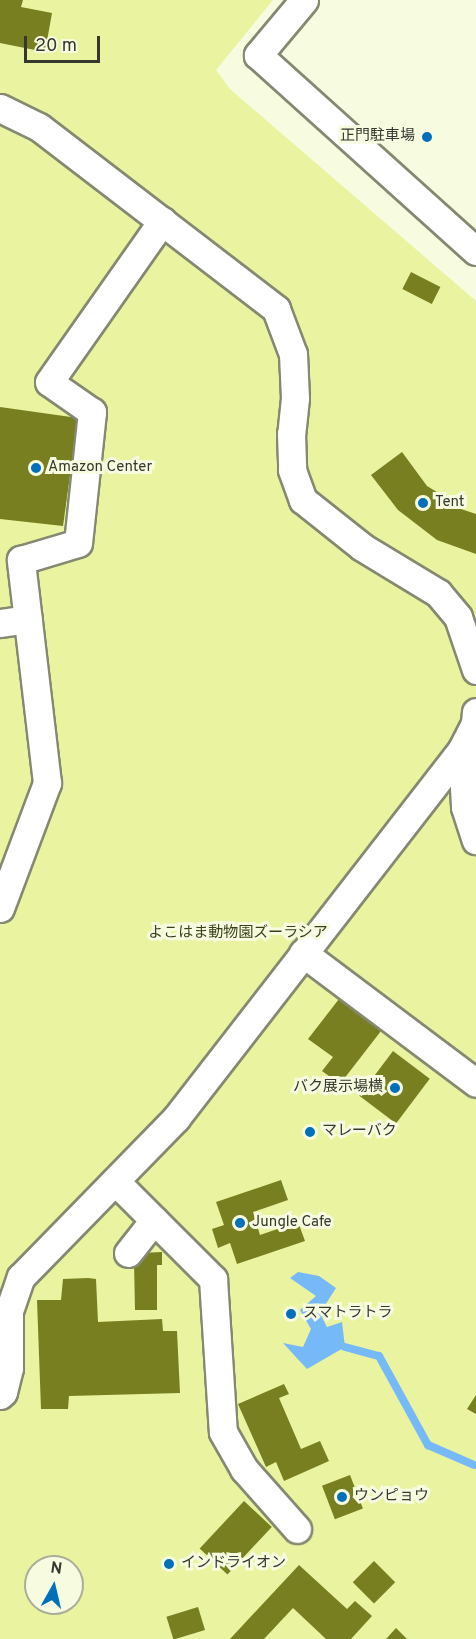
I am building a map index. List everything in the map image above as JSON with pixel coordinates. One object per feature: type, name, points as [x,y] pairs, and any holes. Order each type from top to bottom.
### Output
[{"type":"lane","points":[[304,0],[258,55],[476,251]]},
{"type":"lane","points":[[0,108],[39,127],[276,309],[293,354],[296,398],[291,434],[292,470],[303,500],[362,548],[438,593],[458,616],[476,669]]},
{"type":"lane","points":[[0,908],[47,783],[28,619],[10,558],[78,543],[92,412],[48,382],[162,221]]},
{"type":"lane","points":[[0,623],[28,619]]},
{"type":"lane","points":[[0,1395],[3,1392],[9,1368],[9,1311],[21,1277],[177,1118],[462,749],[475,723],[476,712]]},
{"type":"lane","points":[[462,749],[465,807],[476,840]]},
{"type":"lane","points":[[303,954],[476,1083]]},
{"type":"lane","points":[[115,1181],[213,1278],[223,1432],[244,1469],[297,1529]]},
{"type":"lane","points":[[128,1253],[154,1220]]},
{"type":"green space","name":"よこはま動物園ズーラシア","points":[[0,0],[273,0],[216,70],[230,89],[476,301],[476,1639],[0,1639]]},
{"type":"water","points":[[298,1272],[319,1276],[336,1288],[320,1313],[327,1327],[342,1322],[345,1347],[307,1369],[283,1343],[303,1347],[311,1329],[300,1310],[316,1296],[290,1278]]},
{"type":"building","points":[[0,0],[23,0],[21,7],[52,13],[45,52],[0,43]]},
{"type":"building","points":[[411,272],[440,287],[432,304],[402,289]]},
{"type":"building","name":"Amazon Center","points":[[0,407],[78,418],[63,526],[0,519]]},
{"type":"building","name":"Tent","points":[[402,452],[427,486],[450,500],[455,507],[476,514],[476,554],[437,540],[398,510],[371,475]]},
{"type":"building","points":[[339,999],[381,1031],[340,1084],[322,1071],[333,1057],[308,1039]]},
{"type":"building","name":"バク展示場横","points":[[393,1051],[430,1079],[396,1123],[359,1096]]},
{"type":"building","name":"Jungle Cafe","points":[[281,1180],[288,1200],[253,1212],[260,1235],[298,1222],[305,1241],[237,1264],[230,1243],[218,1248],[212,1229],[224,1225],[216,1202]]},
{"type":"building","points":[[162,1252],[162,1265],[157,1265],[157,1310],[135,1310],[134,1261],[141,1253]]},
{"type":"building","points":[[63,1279],[96,1279],[98,1322],[162,1319],[163,1331],[177,1331],[180,1393],[69,1396],[68,1409],[41,1409],[37,1300],[61,1300]]},
{"type":"building","points":[[284,1384],[289,1394],[279,1398],[301,1449],[320,1441],[329,1461],[284,1481],[276,1462],[266,1467],[238,1404]]},
{"type":"building","points":[[476,1395],[476,1414],[467,1409]]},
{"type":"building","points":[[350,1475],[363,1509],[335,1519],[322,1486]]},
{"type":"building","points":[[244,1501],[272,1527],[227,1574],[200,1549]]},
{"type":"building","points":[[374,1561],[395,1582],[374,1603],[353,1582]]},
{"type":"building","points":[[299,1565],[347,1609],[355,1601],[372,1616],[351,1639],[326,1639],[293,1608],[264,1639],[230,1639]]},
{"type":"building","points":[[198,1607],[205,1630],[173,1639],[166,1617]]},
{"type":"building","points":[[396,1628],[407,1639],[386,1639]]},
{"type":"waterway","points":[[345,1347],[379,1356],[428,1445],[474,1465]]},
{"type":"place","name":"正門駐車場","points":[[427,137]]},
{"type":"place","name":"Amazon Center","points":[[36,468]]},
{"type":"place","name":"Tent","points":[[423,503]]},
{"type":"place","name":"バク展示場横","points":[[395,1088]]},
{"type":"place","name":"マレーバク","points":[[310,1132]]},
{"type":"place","name":"Jungle Cafe","points":[[240,1223]]},
{"type":"place","name":"スマトラトラ","points":[[291,1314]]},
{"type":"place","name":"ウンピョウ","points":[[342,1497]]},
{"type":"place","name":"インドライオン","points":[[169,1564]]}]
